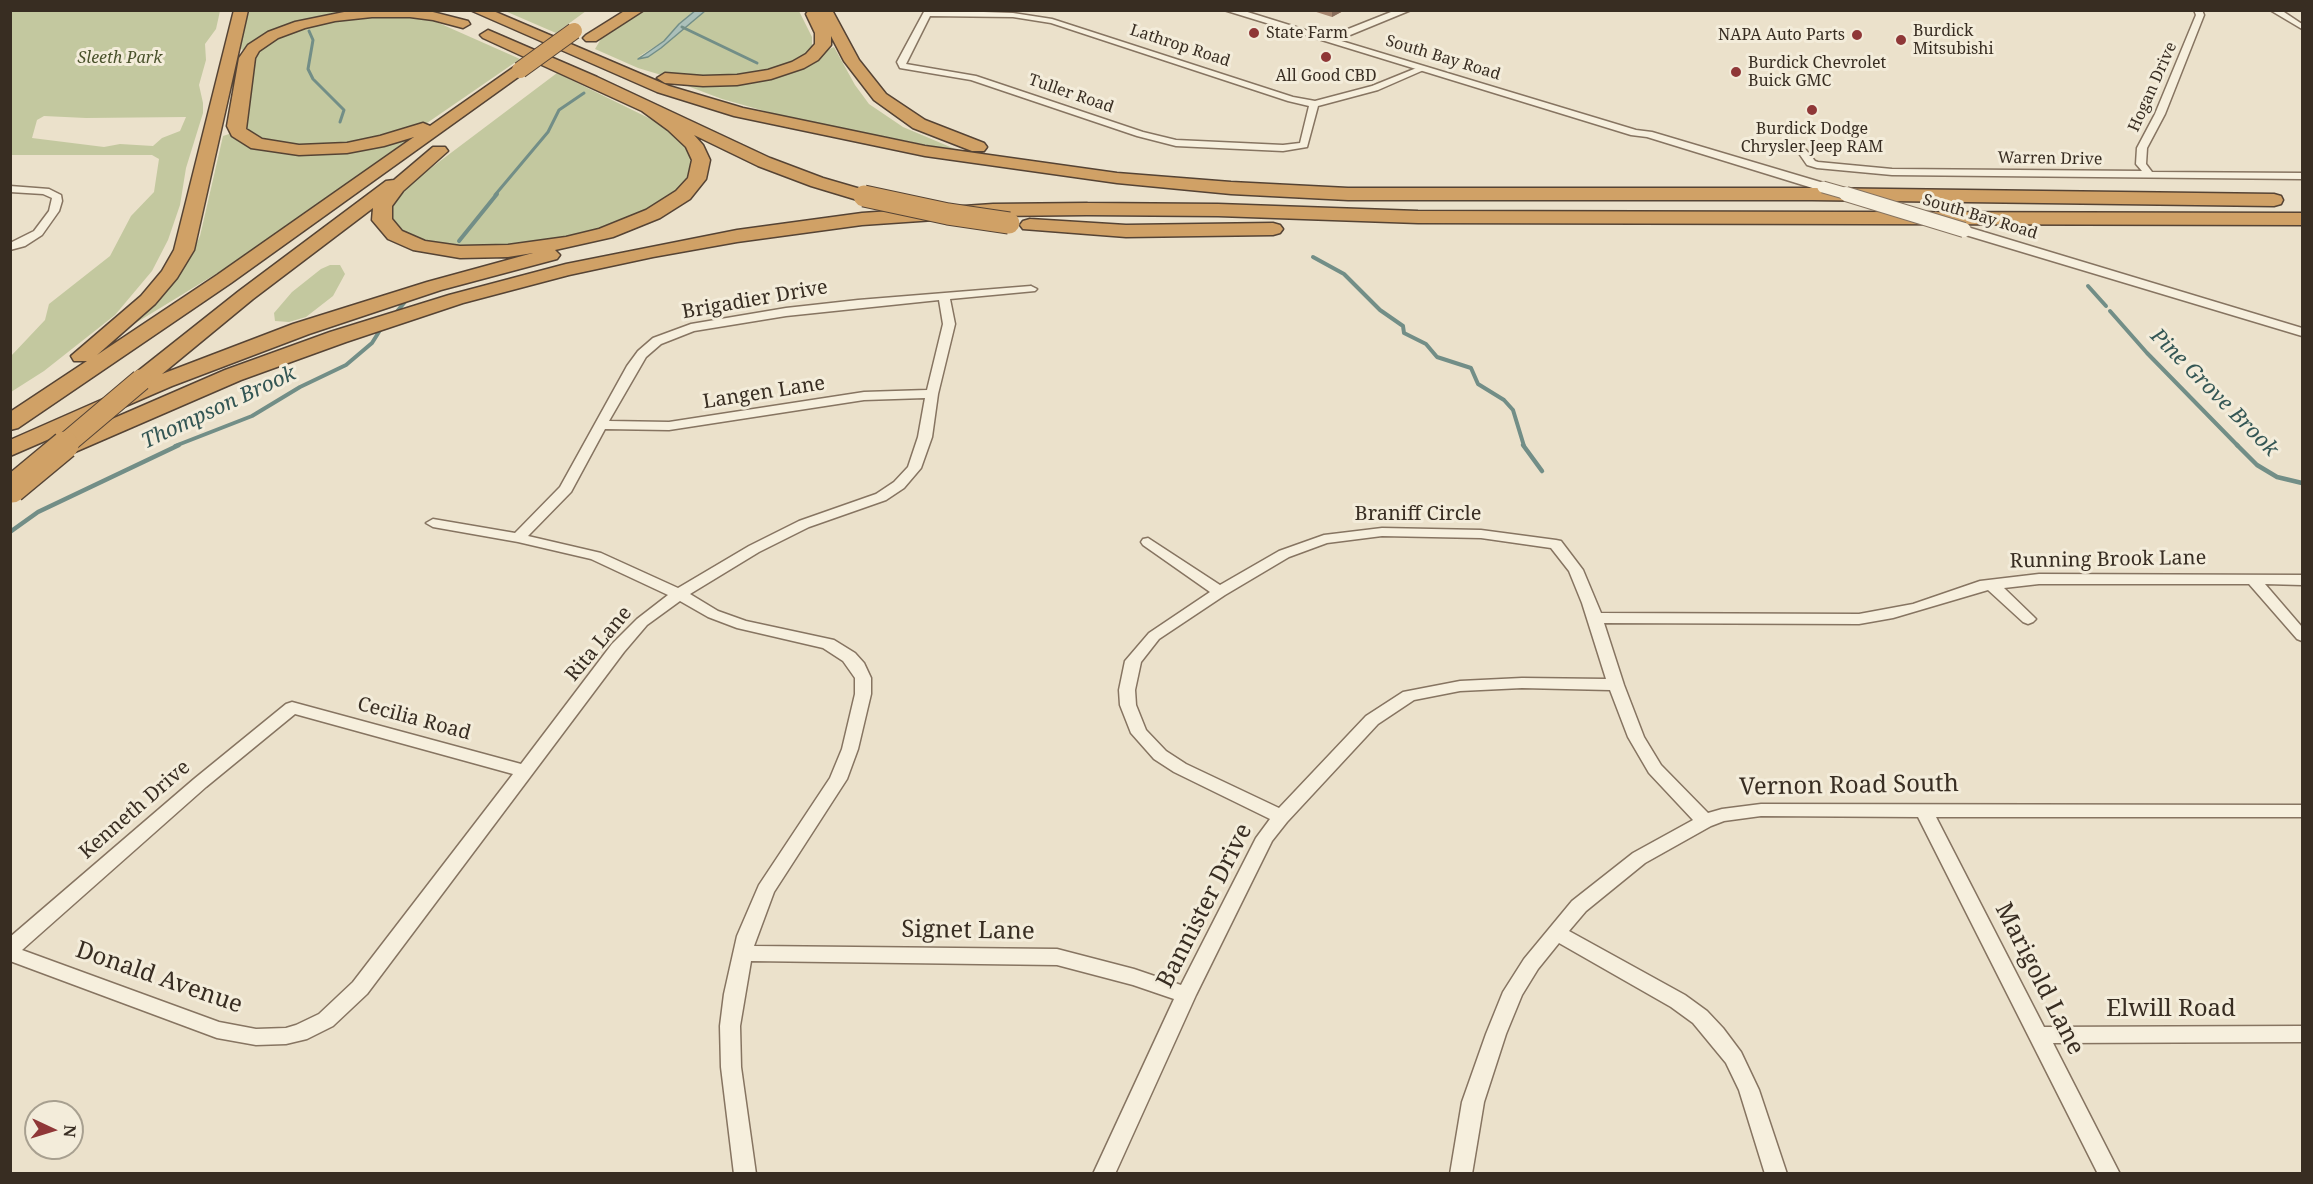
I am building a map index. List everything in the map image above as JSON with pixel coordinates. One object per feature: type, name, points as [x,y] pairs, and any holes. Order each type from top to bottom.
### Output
[{"type":"highway","points":[[10,411],[133,315],[160,287],[179,261],[188,241],[241,10]]},
{"type":"highway","points":[[432,10],[777,167],[864,196],[929,211],[1009,223],[1095,230],[1168,231],[1892,218]]},
{"type":"highway","points":[[477,10],[663,89],[716,106],[789,124],[952,156],[1183,185],[1387,194],[1812,194],[2265,200]]},
{"type":"highway","points":[[10,423],[205,293],[520,70],[583,31],[628,10]]},
{"type":"highway","points":[[520,91],[537,78],[583,31],[637,10]]},
{"type":"highway","points":[[597,61],[660,77],[692,81],[737,80],[771,74],[798,65],[821,50],[824,41],[823,33],[811,10]]},
{"type":"highway","points":[[824,10],[852,61],[880,97],[905,116],[961,142],[1026,158],[1116,171],[1387,194]]},
{"type":"highway","points":[[463,24],[424,14],[384,12],[329,18],[280,32],[258,44],[247,58],[236,126],[238,132],[246,139],[270,147],[299,150],[347,148],[384,141],[422,129],[485,95]]},
{"type":"highway","points":[[11,485],[275,272],[444,147],[398,187],[383,206],[382,220],[395,235],[420,246],[460,252],[508,251],[566,243],[606,233],[653,214],[683,195],[697,178],[701,160],[693,145],[674,126],[648,107]]},
{"type":"highway","points":[[826,205],[941,196],[1018,194],[1475,204],[2293,200]]},
{"type":"highway","points":[[11,485],[189,392],[338,337],[430,307],[555,273],[663,249],[799,227],[929,214],[1099,209],[1418,217],[2302,219]]},
{"type":"highway","points":[[10,449],[194,369],[383,301],[458,279],[614,241],[757,215]]},
{"type":"street","name":"South Bay Road","points":[[1229,10],[1643,130],[1648,134]]},
{"type":"street","name":"South Bay Road","points":[[1245,10],[1422,69],[1635,133],[1648,134],[2302,332]]},
{"type":"street","points":[[1331,39],[1406,10]]},
{"type":"street","name":"Hogan Drive","points":[[2150,175],[2141,164],[2142,148],[2162,108],[2200,15],[2198,10]]},
{"type":"street","name":"Lathrop Road","points":[[928,12],[1004,15],[1052,21],[1291,99],[1315,104]]},
{"type":"street","name":"Tuller Road","points":[[928,12],[902,62],[903,66],[908,69],[972,78],[1158,139],[1209,146],[1292,148],[1306,142],[1311,110],[1315,104]]},
{"type":"street","points":[[2278,13],[2302,15]]},
{"type":"street","points":[[2278,13],[2302,27]]},
{"type":"street","points":[[1315,104],[1375,88],[1422,69]]},
{"type":"street","name":"Warren Drive","points":[[1803,152],[1811,163],[1817,165],[1863,170],[2302,176]]},
{"type":"street","points":[[10,189],[45,191],[57,197],[54,211],[38,233],[32,239],[11,247]]},
{"type":"street","name":"Brigadier Drive","points":[[518,538],[566,489],[642,354],[657,341],[691,328],[786,312],[858,303],[1030,289]]},
{"type":"street","name":"Rita Lane","points":[[326,1020],[360,988],[618,648],[642,622],[679,594],[754,549],[804,524],[881,496],[899,485],[914,468],[925,437],[932,394],[949,324],[945,296]]},
{"type":"street","name":"Langen Lane","points":[[602,425],[669,426],[864,396],[932,394]]},
{"type":"street","points":[[433,523],[518,538],[596,556],[679,594],[713,614],[742,625],[828,644],[849,657],[858,667],[863,678],[863,694],[850,749],[838,779],[766,890],[747,936],[734,994],[730,1026],[731,1067],[745,1173]]},
{"type":"street","name":"Braniff Circle","points":[[1281,817],[1180,768],[1160,755],[1139,733],[1128,705],[1127,690],[1133,661],[1154,636],[1220,591],[1284,554],[1324,539],[1382,532],[1481,534],[1556,544],[1576,570],[1636,737],[1655,769],[1705,820]]},
{"type":"street","points":[[1148,542],[1220,591]]},
{"type":"street","name":"Running Brook Lane","points":[[1595,618],[1859,619],[1888,615],[1991,584],[2039,579],[2302,580]]},
{"type":"street","points":[[2253,580],[2302,636]]},
{"type":"street","points":[[1991,584],[2028,619]]},
{"type":"street","name":"Bannister Drive","points":[[1104,1173],[1186,995],[1265,838],[1281,817],[1372,720],[1409,696],[1426,691],[1470,685],[1522,683],[1616,685]]},
{"type":"street","name":"Cecilia Road","points":[[292,708],[525,771]]},
{"type":"street","name":"Kenneth Drive","points":[[10,951],[200,783],[292,708]]},
{"type":"street","name":"Marigold Lane","points":[[1923,809],[2109,1173]]},
{"type":"street","name":"Vernon Road South","points":[[1461,1173],[1473,1102],[1513,992],[1531,964],[1579,906],[1640,858],[1705,820],[1722,815],[1761,810],[2302,811]]},
{"type":"street","points":[[1557,933],[1678,1001],[1700,1017],[1716,1034],[1734,1058],[1749,1090],[1776,1173]]},
{"type":"street","name":"Donald Avenue","points":[[10,951],[217,1030],[256,1037],[286,1036],[300,1034],[326,1020]]},
{"type":"street","name":"Signet Lane","points":[[744,953],[1057,957],[1134,977],[1186,995]]},
{"type":"street","name":"Elwill Road","points":[[2040,1035],[2302,1034]]},
{"type":"green space","points":[[417,10],[334,17],[242,50],[240,47],[248,11]]},
{"type":"green space","name":"Sleeth Park","points":[[10,11],[220,11],[216,29],[205,44],[206,60],[199,85],[203,113],[186,168],[180,205],[168,240],[152,271],[115,315],[44,371],[11,392],[11,356],[45,320],[49,304],[110,256],[131,216],[154,192],[159,159],[152,155],[11,155]],"holes":[[[44,116],[186,117],[180,131],[162,138],[153,146],[120,144],[104,147],[32,138],[37,120]]]},
{"type":"green space","points":[[505,11],[586,11],[556,33]]},
{"type":"green space","points":[[643,11],[696,11],[679,24],[664,41],[638,57],[661,48],[705,11],[799,11],[812,37],[812,46],[805,55],[779,68],[733,78],[668,77],[638,68],[595,49],[601,39]]},
{"type":"green space","points":[[361,16],[407,16],[432,20],[520,59],[427,123],[366,142],[308,148],[266,144],[244,129],[256,52],[274,38],[321,23]]},
{"type":"green space","points":[[834,47],[855,85],[869,104],[903,127],[962,152],[786,117],[722,99],[677,82],[755,81]]},
{"type":"green space","points":[[557,73],[667,127],[685,145],[692,158],[693,165],[683,187],[637,217],[575,238],[476,249],[432,244],[402,232],[391,221],[389,209],[403,189]]},
{"type":"green space","points":[[229,134],[250,147],[297,154],[412,138],[268,242],[134,324],[165,294],[190,258],[200,236],[223,136]]},
{"type":"green space","points":[[330,265],[340,265],[345,274],[333,296],[306,317],[289,322],[275,321],[274,313],[292,292],[321,269]]},
{"type":"water","points":[[696,10],[705,11],[661,48],[648,57],[638,59],[664,41]]},
{"type":"waterway","points":[[682,27],[757,63]]},
{"type":"waterway","points":[[309,31],[313,40],[308,69],[313,79],[344,110],[340,122]]},
{"type":"waterway","name":"Thompson Brook","points":[[495,195],[548,132],[559,110],[584,93]]},
{"type":"waterway","name":"Thompson Brook","points":[[459,241],[497,194]]},
{"type":"waterway","points":[[1313,257],[1344,274],[1380,310],[1403,326],[1404,333],[1426,344],[1437,357],[1471,368],[1478,384],[1504,400],[1513,410],[1524,446]]},
{"type":"waterway","name":"Pine Grove Brook","points":[[2088,286],[2106,306]]},
{"type":"waterway","name":"Thompson Brook","points":[[395,314],[408,298]]},
{"type":"waterway","name":"Pine Grove Brook","points":[[2110,311],[2147,353],[2238,446]]},
{"type":"waterway","name":"Thompson Brook","points":[[175,446],[252,416],[300,387],[346,365],[372,343],[382,327]]},
{"type":"waterway","name":"Thompson Brook","points":[[10,532],[38,512],[179,445]]},
{"type":"waterway","points":[[1523,445],[1542,471]]},
{"type":"waterway","name":"Pine Grove Brook","points":[[2238,446],[2257,465],[2277,477],[2302,483]]},
{"type":"place","name":"State Farm","points":[[1254,33]]},
{"type":"place","name":"NAPA Auto Parts","points":[[1857,35]]},
{"type":"place","name":"Burdick Mitsubishi","points":[[1901,40]]},
{"type":"place","name":"All Good CBD","points":[[1326,57]]},
{"type":"place","name":"Burdick Chevrolet Buick GMC","points":[[1736,72]]},
{"type":"place","name":"Burdick Dodge Chrysler Jeep RAM","points":[[1812,110]]}]
